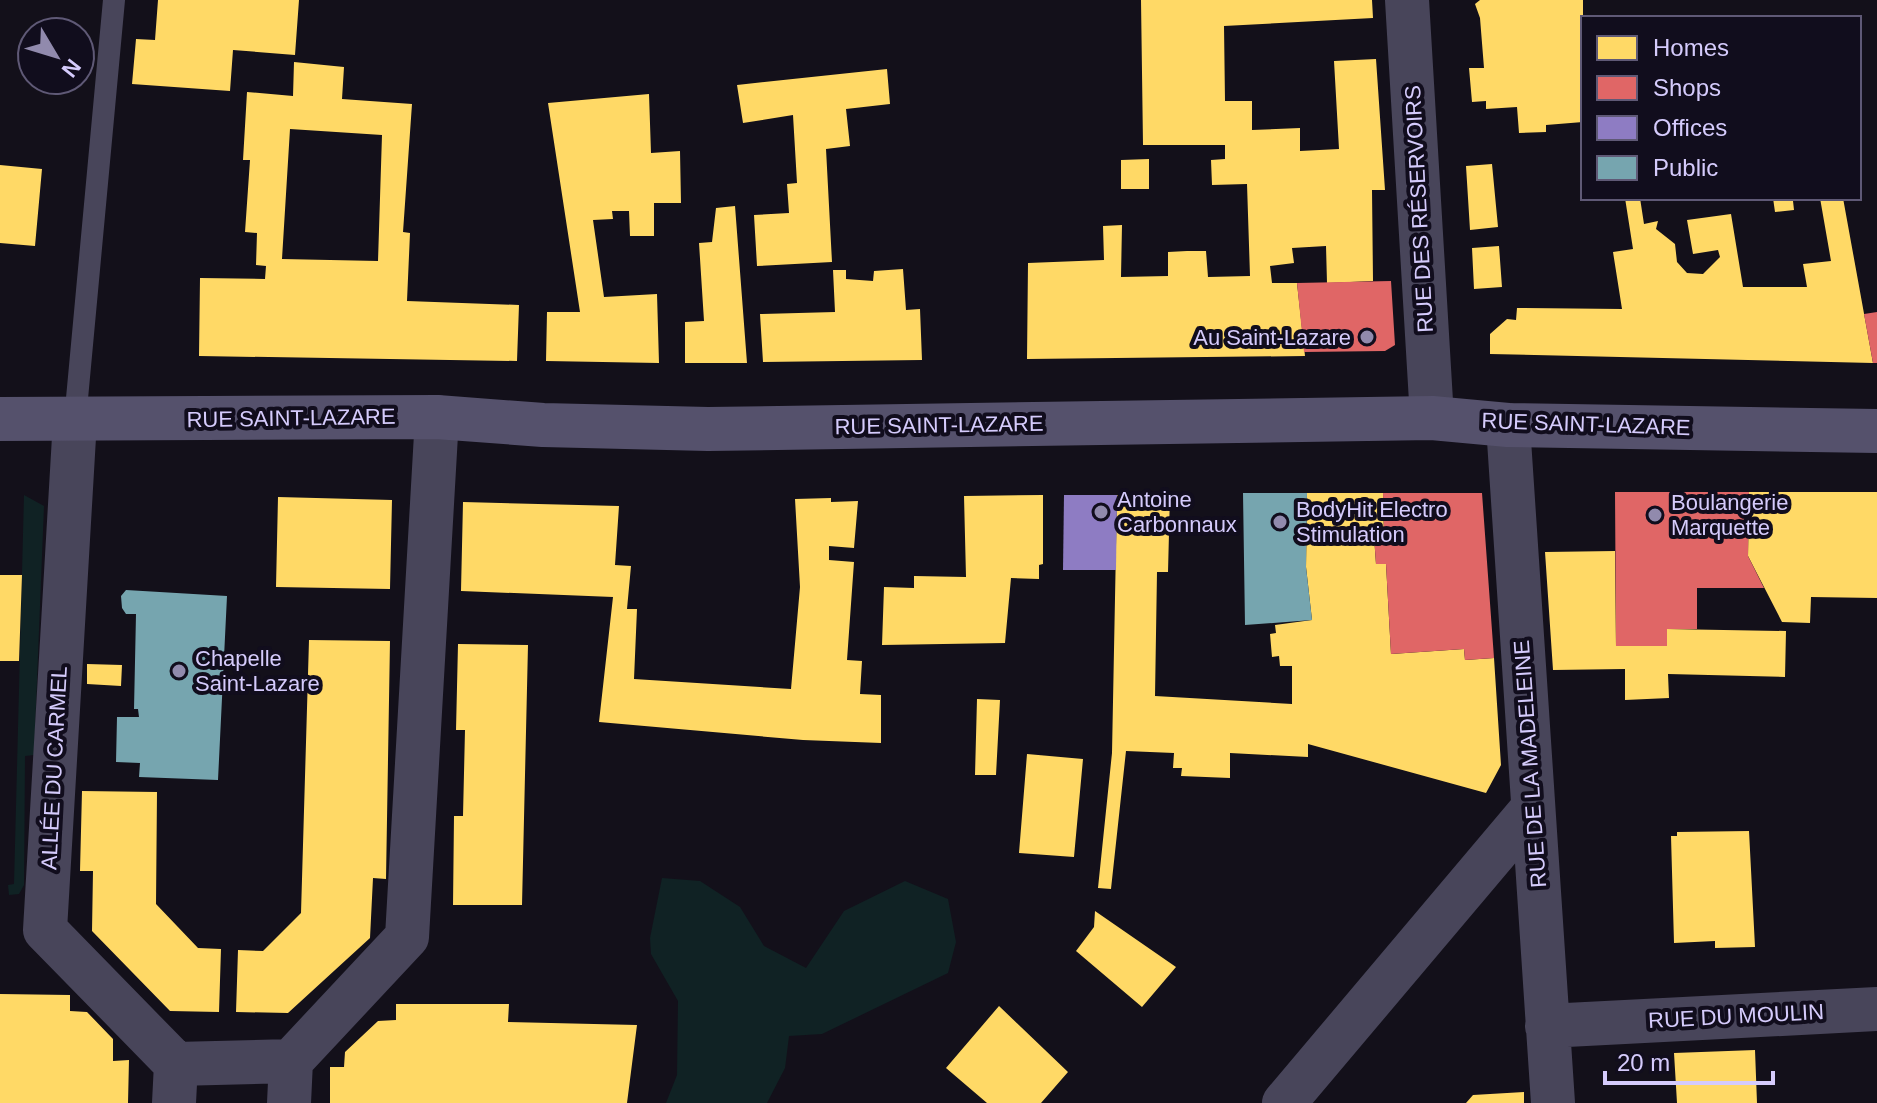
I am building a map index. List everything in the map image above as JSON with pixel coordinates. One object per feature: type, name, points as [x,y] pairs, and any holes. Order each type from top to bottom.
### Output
[{"type":"main road","name":"RUE SAINT-LAZARE","points":[[0,419],[437,417],[543,425],[708,429],[1432,418],[1508,425],[1877,431]]},
{"type":"street","name":"RUE DES RÉSERVOIRS","points":[[1407,0],[1432,418]]},
{"type":"street","name":"ALLÉE DU CARMEL","points":[[75,420],[45,930],[175,1083],[290,1082],[407,937],[437,417]]},
{"type":"street","name":"RUE DE LA MADELEINE","points":[[1508,425],[1553,1103]]},
{"type":"street","points":[[1284,1103],[1533,808]]},
{"type":"street","name":"RUE DU MOULIN","points":[[1547,1026],[1877,1009]]},
{"type":"lane","points":[[75,420],[114,0]]},
{"type":"shaded area","points":[[24,495],[44,506],[34,755],[25,756],[24,885],[19,894],[9,895],[8,885],[14,884]]},
{"type":"shaded area","points":[[662,878],[700,881],[740,907],[764,946],[806,968],[844,911],[905,881],[948,899],[956,942],[948,973],[822,1034],[789,1036],[785,1068],[767,1103],[666,1103],[677,1075],[678,1001],[651,954],[650,938]]},
{"type":"building: Homes","points":[[158,0],[299,0],[295,55],[233,50],[230,91],[132,84],[136,39],[155,40]]},
{"type":"building: Homes","points":[[1141,0],[1372,0],[1373,18],[1224,26],[1225,101],[1252,101],[1252,130],[1300,128],[1300,151],[1339,149],[1334,61],[1376,59],[1385,190],[1372,190],[1373,281],[1327,283],[1326,246],[1292,248],[1294,263],[1270,266],[1272,283],[1297,283],[1305,356],[1027,359],[1028,263],[1104,260],[1103,226],[1122,225],[1121,277],[1168,276],[1168,252],[1187,251],[1206,251],[1208,277],[1250,276],[1247,184],[1212,185],[1211,160],[1225,159],[1225,145],[1143,145]]},
{"type":"building: Homes","points":[[1480,0],[1583,0],[1581,122],[1546,125],[1546,132],[1519,133],[1517,107],[1486,109],[1486,101],[1472,102],[1469,68],[1484,68],[1480,18],[1475,4]]},
{"type":"building: Homes","points":[[294,62],[344,67],[342,99],[412,104],[403,232],[410,233],[407,301],[519,305],[517,361],[199,356],[200,278],[265,279],[266,266],[256,265],[257,233],[245,232],[250,160],[243,160],[247,92],[293,96]],"holes":[[[290,129],[382,135],[378,261],[282,259]]]},
{"type":"building: Homes","points":[[887,69],[890,104],[846,109],[850,146],[826,149],[832,262],[757,266],[754,215],[789,213],[787,184],[797,183],[793,115],[743,123],[737,85]]},
{"type":"building: Homes","points":[[649,94],[651,153],[680,151],[681,203],[654,203],[654,236],[630,236],[629,211],[612,211],[613,219],[593,220],[604,297],[657,294],[659,363],[546,361],[547,312],[580,312],[548,103]]},
{"type":"building: Homes","points":[[1149,159],[1149,189],[1121,189],[1121,160]]},
{"type":"building: Homes","points":[[1492,164],[1498,227],[1470,230],[1466,166]]},
{"type":"building: Homes","points":[[0,165],[42,169],[35,246],[0,243]]},
{"type":"building: Homes","points":[[1625,200],[1640,200],[1644,224],[1658,221],[1656,229],[1675,244],[1677,262],[1687,273],[1703,274],[1720,257],[1718,250],[1693,254],[1687,220],[1731,214],[1743,287],[1807,287],[1803,264],[1831,261],[1820,200],[1843,200],[1873,363],[1490,354],[1490,334],[1507,319],[1516,320],[1517,308],[1622,309],[1613,252],[1633,249]]},
{"type":"building: Homes","points":[[1773,200],[1796,200],[1793,201],[1794,210],[1775,212]]},
{"type":"building: Homes","points":[[735,206],[747,363],[685,363],[685,322],[704,321],[699,243],[712,242],[716,208]]},
{"type":"building: Homes","points":[[1499,246],[1502,287],[1474,289],[1472,248]]},
{"type":"building: Homes","points":[[903,269],[906,310],[920,309],[922,360],[763,362],[760,314],[835,312],[833,270],[846,270],[846,279],[873,281],[874,271]]},
{"type":"building: Homes","points":[[1749,492],[1877,492],[1877,598],[1811,597],[1810,623],[1782,622],[1748,556]]},
{"type":"building: Homes","points":[[1307,493],[1383,493],[1384,536],[1374,536],[1376,564],[1386,564],[1391,654],[1464,649],[1465,660],[1494,658],[1501,765],[1486,793],[1308,744],[1308,757],[1230,753],[1230,778],[1181,776],[1182,768],[1173,768],[1174,753],[1126,751],[1111,889],[1098,888],[1112,753],[1117,495],[1170,494],[1168,572],[1157,572],[1155,696],[1292,704],[1292,666],[1280,666],[1279,656],[1272,657],[1270,634],[1276,633],[1275,625],[1312,620],[1306,567]]},
{"type":"building: Homes","points":[[1043,495],[1043,564],[1039,565],[1039,579],[1011,578],[1005,643],[882,645],[884,587],[914,588],[914,576],[966,577],[964,496]]},
{"type":"building: Homes","points":[[278,497],[392,500],[390,589],[276,587]]},
{"type":"building: Homes","points":[[831,498],[831,502],[858,501],[854,548],[829,546],[829,560],[854,562],[847,660],[862,661],[860,694],[881,695],[881,743],[803,740],[599,722],[613,597],[461,591],[463,502],[619,506],[615,565],[631,566],[627,609],[637,609],[634,679],[791,689],[800,587],[795,499]]},
{"type":"building: Homes","points":[[1615,551],[1616,646],[1667,646],[1667,629],[1786,631],[1785,677],[1668,674],[1669,698],[1625,700],[1625,669],[1553,670],[1545,552]]},
{"type":"building: Homes","points":[[0,575],[22,575],[19,661],[0,661]]},
{"type":"building: Homes","points":[[309,640],[390,641],[386,879],[373,878],[370,938],[288,1013],[236,1012],[238,950],[263,951],[301,913]]},
{"type":"building: Homes","points":[[458,644],[528,645],[522,905],[453,905],[454,816],[463,816],[465,730],[456,730]]},
{"type":"building: Homes","points":[[87,664],[122,665],[121,686],[87,684]]},
{"type":"building: Homes","points":[[977,699],[1000,700],[996,775],[975,775]]},
{"type":"building: Homes","points":[[1027,754],[1083,759],[1074,857],[1019,853]]},
{"type":"building: Homes","points":[[82,791],[157,792],[156,904],[198,948],[221,949],[219,1012],[170,1011],[92,931],[93,871],[80,871]]},
{"type":"building: Homes","points":[[1749,831],[1755,947],[1715,948],[1715,941],[1674,943],[1671,836],[1677,836],[1677,832]]},
{"type":"building: Homes","points":[[1095,911],[1176,967],[1142,1007],[1076,951],[1094,927]]},
{"type":"building: Homes","points":[[0,994],[70,995],[70,1011],[87,1012],[113,1039],[113,1061],[129,1060],[128,1103],[0,1103]]},
{"type":"building: Homes","points":[[396,1004],[509,1004],[508,1022],[637,1025],[627,1103],[330,1103],[330,1067],[344,1067],[345,1052],[378,1021],[396,1020]]},
{"type":"building: Homes","points":[[999,1006],[1068,1072],[1041,1103],[987,1103],[946,1068]]},
{"type":"building: Homes","points":[[1755,1050],[1757,1103],[1677,1103],[1674,1053]]},
{"type":"building: Homes","points":[[1524,1092],[1524,1103],[1466,1103],[1473,1095]]},
{"type":"building: Shops","points":[[1391,281],[1395,345],[1385,351],[1304,352],[1297,283]]},
{"type":"building: Shops","points":[[1877,312],[1877,363],[1873,363],[1864,314]]},
{"type":"building: Shops","points":[[1615,492],[1749,492],[1748,556],[1764,588],[1697,588],[1697,629],[1667,629],[1667,646],[1616,646]]},
{"type":"building: Shops","points":[[1383,493],[1482,493],[1494,658],[1465,660],[1464,649],[1391,654],[1386,564],[1376,564],[1374,536],[1384,536]]},
{"type":"building: Offices","points":[[1064,495],[1117,495],[1116,570],[1063,570]]},
{"type":"building: Public","points":[[1243,493],[1307,493],[1306,567],[1312,620],[1245,625]]},
{"type":"building: Public","name":"Chapelle Saint-Lazare","points":[[126,590],[227,596],[218,780],[139,777],[140,763],[116,762],[117,717],[139,717],[138,709],[134,709],[136,614],[126,614],[122,608],[121,596]]},
{"type":"place","name":"Au Saint-Lazare","points":[[1367,337]]},
{"type":"place","name":"Antoine Carbonnaux","points":[[1101,512]]},
{"type":"place","name":"Boulangerie Marquette","points":[[1655,515]]},
{"type":"place","name":"BodyHit Electro Stimulation","points":[[1280,522]]},
{"type":"place","name":"Chapelle Saint-Lazare","points":[[179,671]]}]
